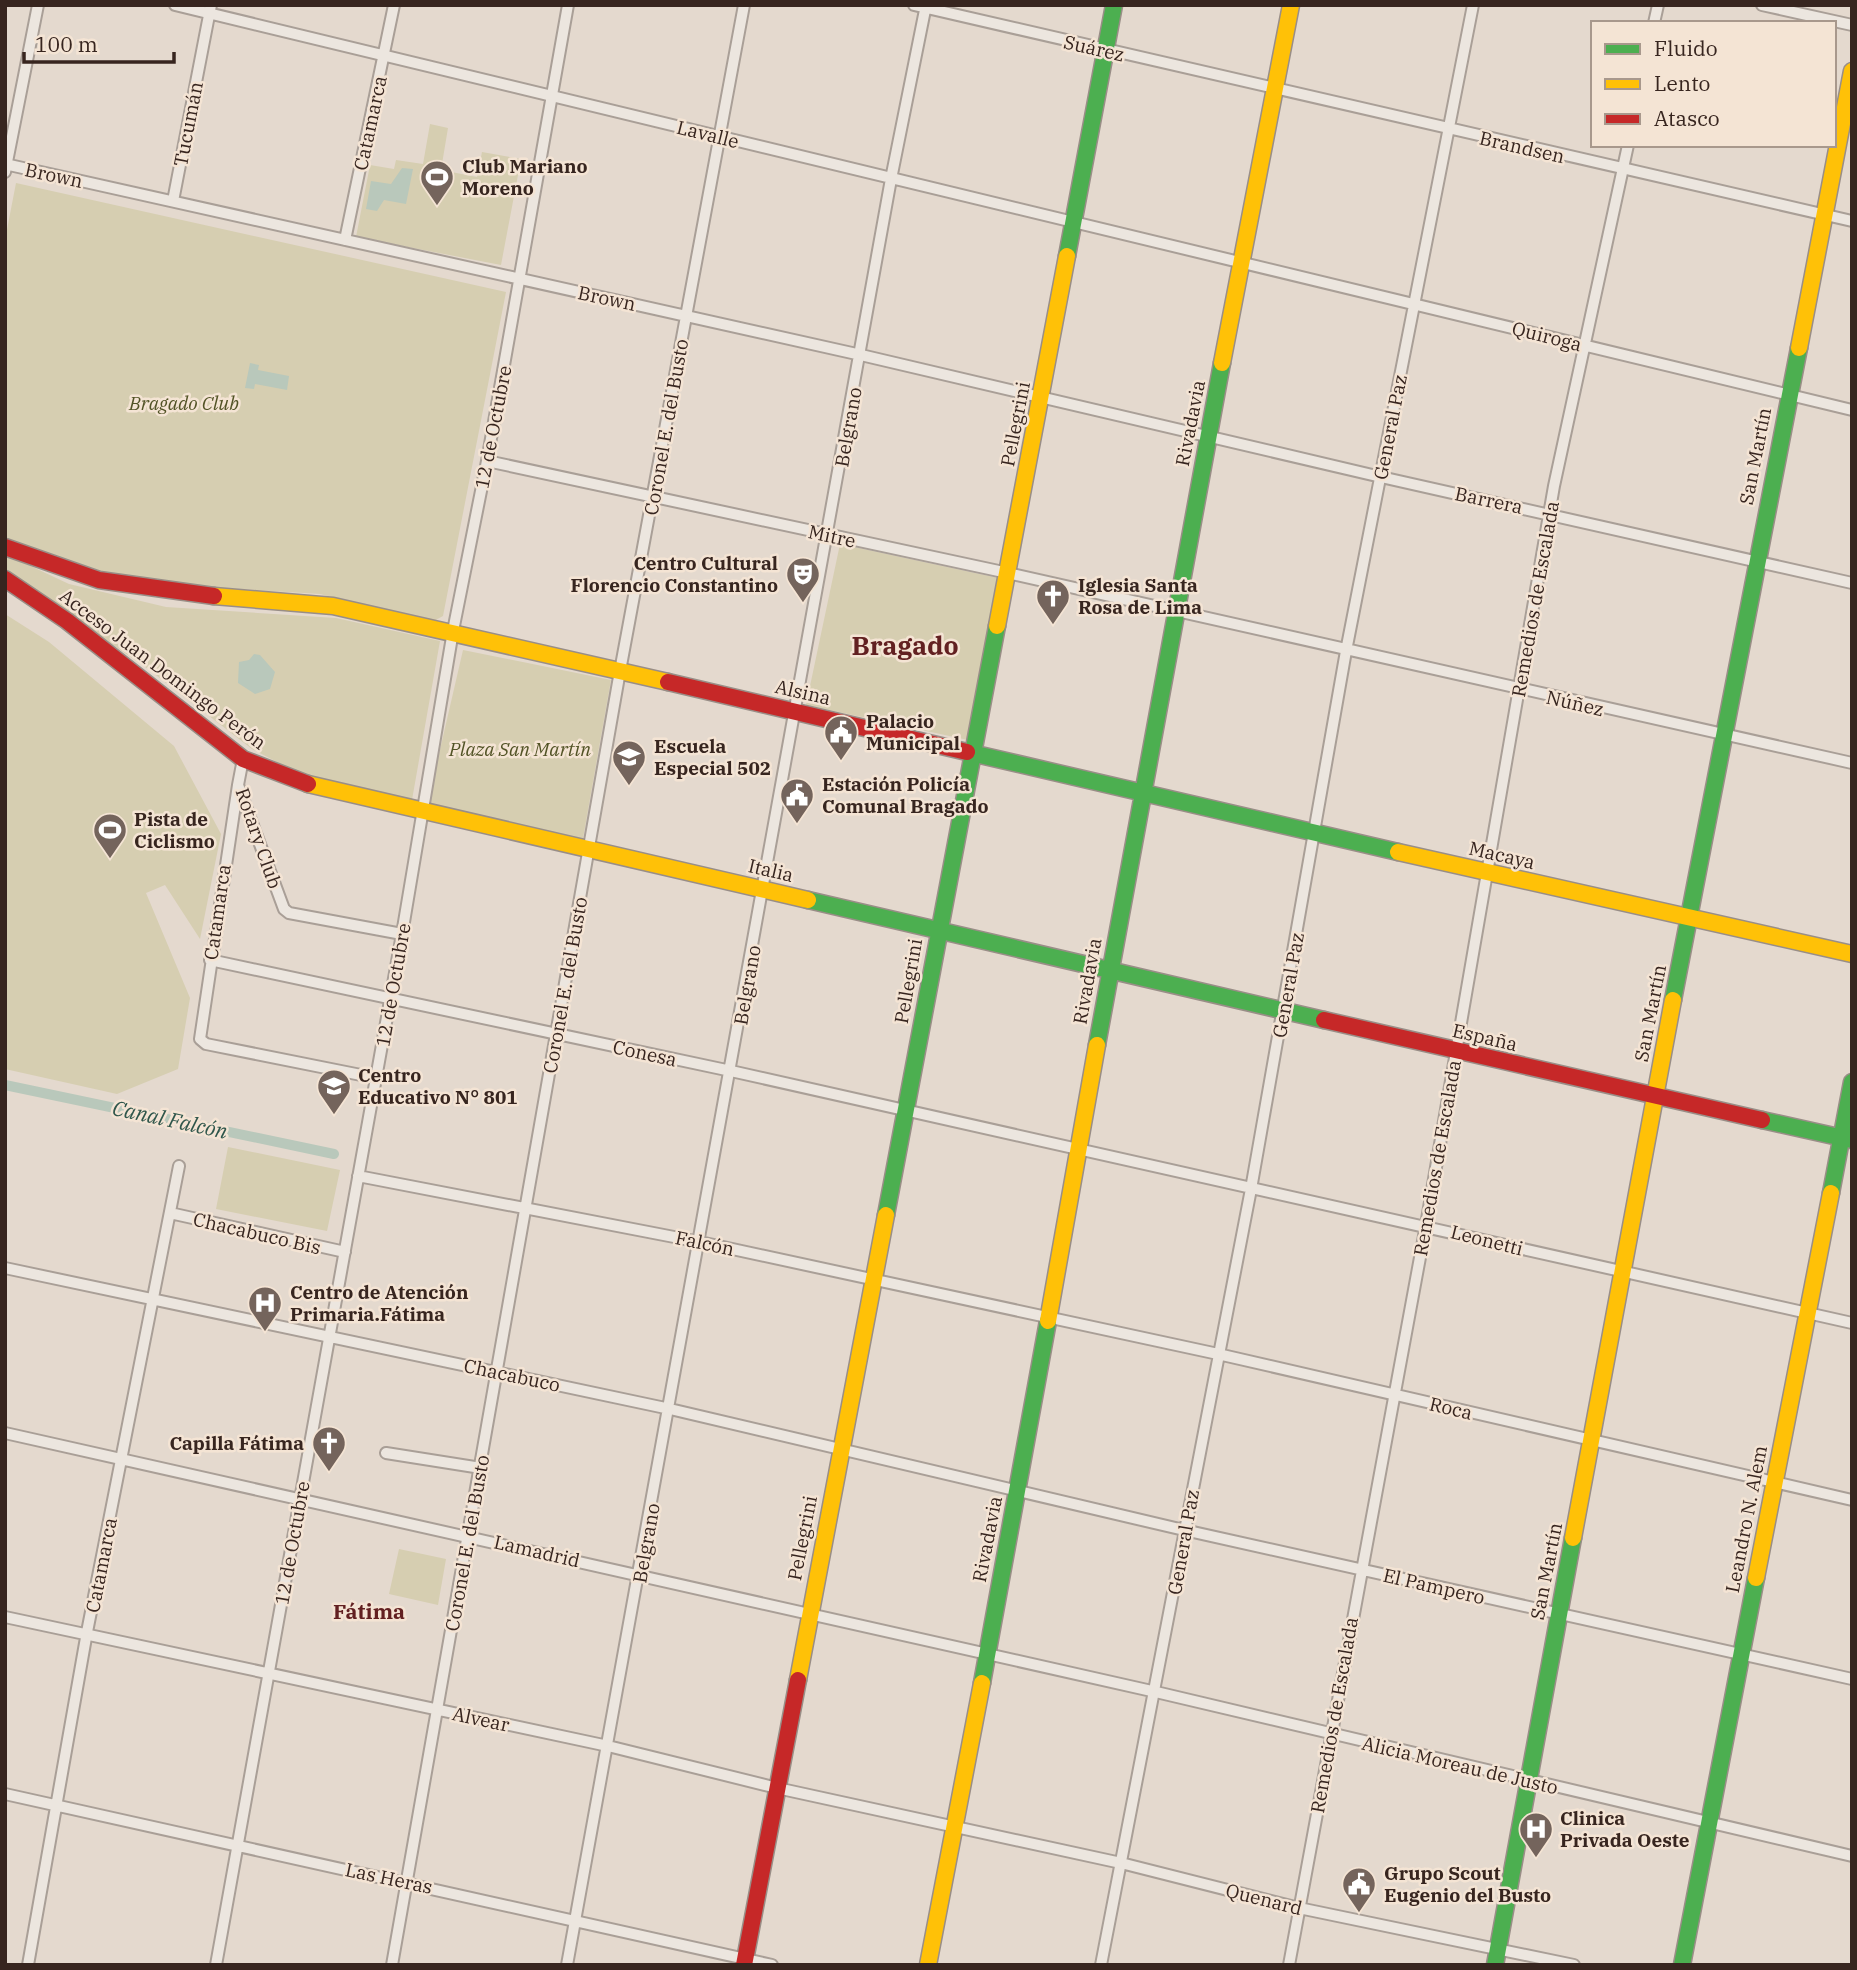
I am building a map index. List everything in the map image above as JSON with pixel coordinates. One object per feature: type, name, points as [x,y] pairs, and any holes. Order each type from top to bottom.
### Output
[{"type":"main road","name":"Pellegrini","points":[[744,1962],[939,929],[975,754],[1114,5]]},
{"type":"main road","name":"Rivadavia","points":[[928,1965],[1050,1319],[1110,969],[1209,434],[1291,5]]},
{"type":"main road","name":"San Martín","points":[[1496,1957],[1593,1442],[1654,1097],[1726,737],[1822,215],[1852,71]]},
{"type":"main road","name":"Acceso Juan Domingo Perón","points":[[5,547],[47,564],[99,580],[190,594],[333,606],[453,631]]},
{"type":"main road","name":"Acceso Juan Domingo Perón","points":[[5,579],[66,621],[243,759],[270,773],[321,789],[423,811]]},
{"type":"main road","name":"Alsina","points":[[453,631],[1144,794]]},
{"type":"main road","name":"Macaya","points":[[1144,794],[1852,954]]},
{"type":"main road","name":"Italia","points":[[423,811],[1110,969]]},
{"type":"main road","name":"España","points":[[1110,969],[1456,1052],[1846,1139]]},
{"type":"main road","name":"Leandro N. Alem","points":[[1682,1965],[1807,1313],[1846,1139],[1852,1082]]},
{"type":"street","points":[[6,167],[38,5]]},
{"type":"street","name":"Lavalle","points":[[175,5],[210,9],[551,96],[1242,262]]},
{"type":"street","name":"Catamarca","points":[[345,240],[394,5]]},
{"type":"street","name":"12 de Octubre","points":[[216,1965],[402,934],[453,631],[487,461],[568,5]]},
{"type":"street","name":"Coronel E. del Busto","points":[[392,1965],[470,1536],[620,671],[744,5]]},
{"type":"street","name":"General Paz","points":[[1101,1965],[1156,1692],[1251,1189],[1316,834],[1346,651],[1473,5]]},
{"type":"street","points":[[1762,5],[1834,21]]},
{"type":"street","name":"Suárez","points":[[922,6],[1275,90]]},
{"type":"street","name":"Belgrano","points":[[568,1965],[732,1072],[922,6]]},
{"type":"street","name":"Tucumán","points":[[173,201],[210,9]]},
{"type":"street","name":"Brandsen","points":[[1275,90],[1852,221]]},
{"type":"street","name":"Remedios de Escalada","points":[[1289,1965],[1360,1568],[1426,1225],[1549,514],[1628,147]]},
{"type":"street","name":"Brown","points":[[6,167],[173,201],[1209,434]]},
{"type":"street","name":"Quiroga","points":[[1242,262],[1852,410]]},
{"type":"street","name":"Barrera","points":[[1209,434],[1381,477],[1757,559],[1852,583]]},
{"type":"street","name":"Mitre","points":[[487,461],[1177,611]]},
{"type":"street","name":"Núñez","points":[[1177,611],[1726,737],[1852,763]]},
{"type":"street","name":"Rotary Club","points":[[243,759],[238,785],[284,909],[289,913],[402,934]]},
{"type":"street","name":"Catamarca","points":[[238,785],[200,1039],[206,1044],[376,1078]]},
{"type":"street","name":"Conesa","points":[[210,960],[1080,1150]]},
{"type":"street","name":"Leonetti","points":[[1080,1150],[1426,1225],[1852,1323]]},
{"type":"street","name":"Catamarca","points":[[28,1965],[87,1632],[179,1166]]},
{"type":"street","name":"Falcón","points":[[358,1176],[528,1206],[1050,1319]]},
{"type":"street","name":"Chacabuco Bis","points":[[170,1213],[345,1252]]},
{"type":"street","name":"Chacabuco","points":[[5,1268],[330,1334],[670,1409],[1017,1491]]},
{"type":"street","name":"Roca","points":[[1050,1319],[1218,1354],[1852,1500]]},
{"type":"street","name":"Lamadrid","points":[[5,1433],[986,1654]]},
{"type":"street","points":[[386,1453],[481,1468]]},
{"type":"street","name":"El Pampero","points":[[1017,1491],[1852,1679]]},
{"type":"street","name":"Alvear","points":[[5,1617],[87,1632],[268,1674],[608,1745],[777,1788],[955,1826]]},
{"type":"street","name":"Alicia Moreau de Justo","points":[[986,1654],[1852,1856]]},
{"type":"street","name":"Las Heras","points":[[5,1794],[576,1919],[744,1962],[772,1965]]},
{"type":"street","name":"Quenard","points":[[955,1826],[1121,1863],[1496,1957],[1574,1965]]},
{"type":"green space","name":"Club Mariano Moreno","points":[[430,124],[448,128],[441,170],[477,177],[482,152],[521,159],[501,265],[356,237],[370,165],[394,169],[396,160],[423,164]]},
{"type":"green space","name":"Bragado Club","points":[[16,183],[506,292],[443,616],[432,622],[320,594],[191,586],[67,566],[5,541],[5,240]]},
{"type":"green space","points":[[840,544],[1003,579],[968,740],[806,705]]},
{"type":"green space","points":[[5,554],[69,584],[166,607],[336,618],[440,641],[412,800],[296,772],[252,749],[148,669],[5,571]]},
{"type":"green space","name":"Pista de Ciclismo","points":[[5,614],[49,642],[174,746],[221,834],[200,939],[165,885],[146,893],[190,998],[178,1069],[117,1094],[5,1069]]},
{"type":"green space","name":"Plaza San Martín","points":[[463,650],[611,680],[582,844],[427,806]]},
{"type":"green space","points":[[228,1147],[340,1170],[327,1231],[216,1209]]},
{"type":"green space","points":[[399,1549],[446,1559],[438,1605],[389,1594]]},
{"type":"shaded area","points":[[402,168],[413,169],[406,204],[384,200],[377,211],[366,209],[371,181],[391,184]]},
{"type":"shaded area","points":[[250,363],[259,365],[258,370],[289,376],[287,390],[255,384],[254,389],[245,388]]},
{"type":"shaded area","points":[[254,654],[260,655],[275,672],[270,689],[255,694],[238,683],[239,662],[249,660]]},
{"type":"waterway","name":"Canal Falcón","points":[[5,1085],[334,1154]]},
{"type":"traffic: fast","points":[[1067,256],[1114,5]]},
{"type":"traffic: fast","points":[[1673,1000],[1799,348]]},
{"type":"traffic: fast","points":[[1097,1045],[1222,363]]},
{"type":"traffic: fast","points":[[886,1215],[997,626]]},
{"type":"traffic: fast","points":[[967,752],[1398,852]]},
{"type":"traffic: fast","points":[[808,900],[1324,1020]]},
{"type":"traffic: fast","points":[[1831,1193],[1852,1082]]},
{"type":"traffic: fast","points":[[1762,1120],[1852,1140]]},
{"type":"traffic: fast","points":[[982,1683],[1048,1321]]},
{"type":"traffic: fast","points":[[1495,1965],[1573,1538]]},
{"type":"traffic: fast","points":[[1682,1965],[1756,1578]]},
{"type":"traffic: slow","points":[[1222,363],[1291,5]]},
{"type":"traffic: slow","points":[[1799,348],[1852,71]]},
{"type":"traffic: slow","points":[[997,626],[1067,256]]},
{"type":"traffic: slow","points":[[214,596],[333,606],[668,682]]},
{"type":"traffic: slow","points":[[308,784],[808,900]]},
{"type":"traffic: slow","points":[[1398,852],[1852,954]]},
{"type":"traffic: slow","points":[[1573,1538],[1673,1000]]},
{"type":"traffic: slow","points":[[1048,1321],[1097,1045]]},
{"type":"traffic: slow","points":[[1756,1578],[1831,1193]]},
{"type":"traffic: slow","points":[[798,1680],[886,1215]]},
{"type":"traffic: slow","points":[[928,1965],[982,1683]]},
{"type":"traffic: jam","points":[[5,547],[99,580],[214,596]]},
{"type":"traffic: jam","points":[[5,579],[67,621],[243,759],[308,784]]},
{"type":"traffic: jam","points":[[668,682],[967,752]]},
{"type":"traffic: jam","points":[[1324,1020],[1762,1120]]},
{"type":"traffic: jam","points":[[744,1965],[798,1680]]},
{"type":"place","name":"Club Mariano Moreno","points":[[437,207]]},
{"type":"place","name":"Centro Cultural Florencio Constantino","points":[[803,604]]},
{"type":"place","name":"Iglesia Santa Rosa de Lima","points":[[1053,626]]},
{"type":"place","name":"Palacio Municipal","points":[[841,762]]},
{"type":"place","name":"Escuela Especial 502","points":[[629,787]]},
{"type":"place","name":"Estación Policía Comunal Bragado","points":[[797,825]]},
{"type":"place","name":"Pista de Ciclismo","points":[[110,860]]},
{"type":"place","name":"Centro Educativo N° 801","points":[[334,1116]]},
{"type":"place","name":"Centro de Atención Primaria.Fátima","points":[[265,1333]]},
{"type":"place","name":"Capilla Fátima","points":[[329,1473]]},
{"type":"place","name":"Clinica Privada Oeste","points":[[1536,1859]]},
{"type":"place","name":"Grupo Scout Eugenio del Busto","points":[[1359,1914]]},
{"type":"district","name":"Bragado","points":[[905,646]]},
{"type":"district","name":"Fátima","points":[[369,1612]]}]
